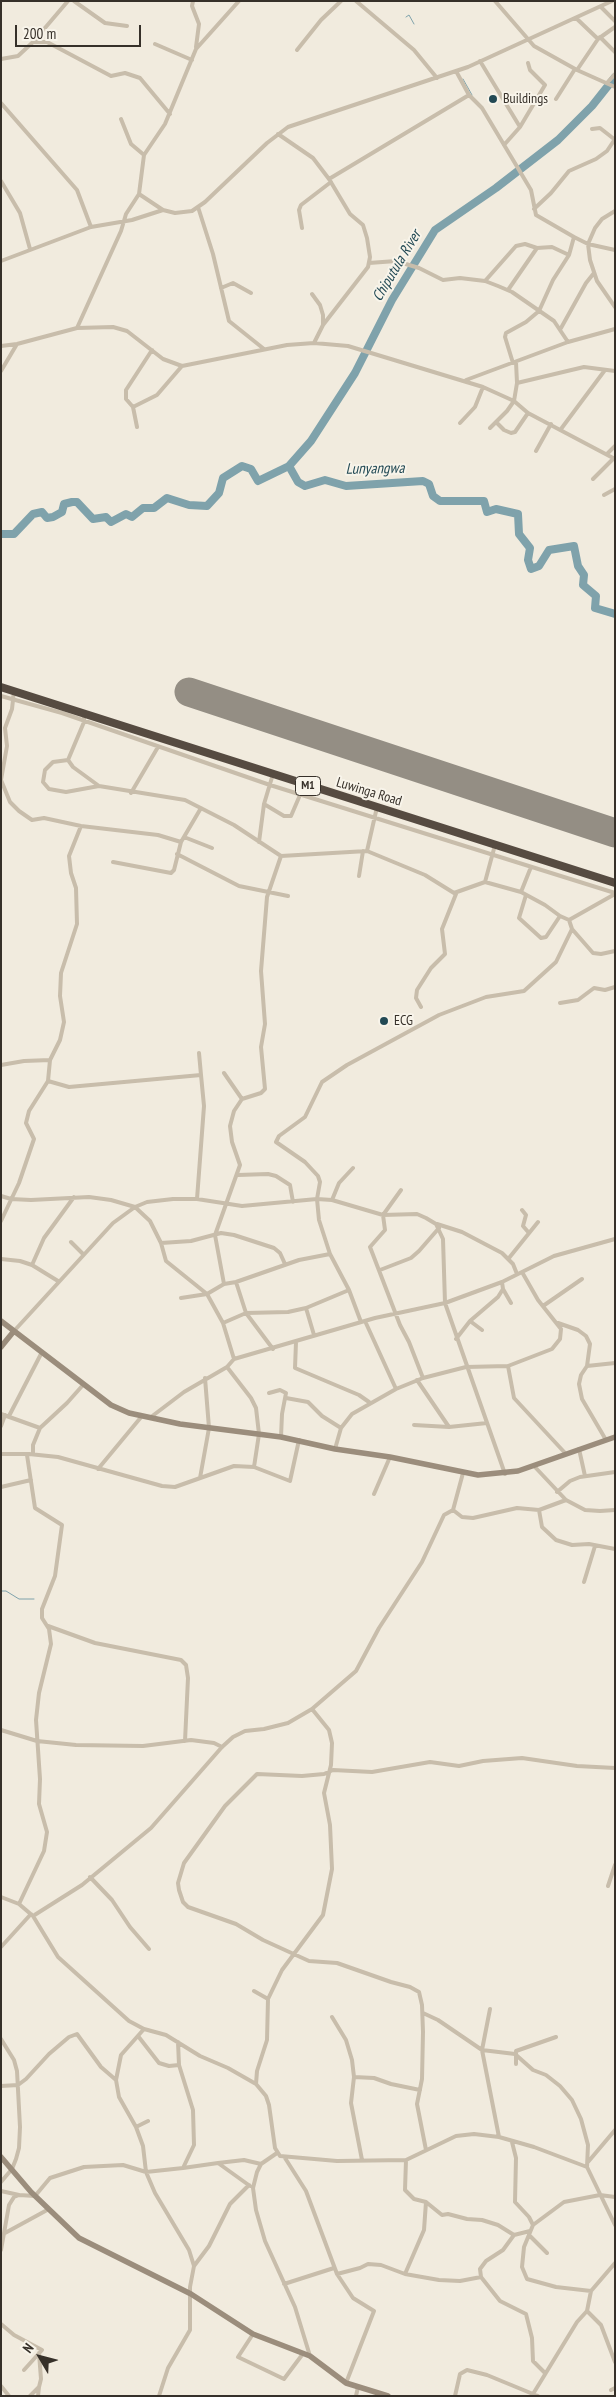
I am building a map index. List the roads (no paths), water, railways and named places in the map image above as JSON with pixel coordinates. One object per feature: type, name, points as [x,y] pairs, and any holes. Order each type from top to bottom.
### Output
[{"type":"highway","name":"Luwinga Road","points":[[1,687],[84,717],[378,807],[615,884]]},
{"type":"street","points":[[1,59],[18,56],[33,42],[68,1]]},
{"type":"street","points":[[74,1],[105,23],[127,26]]},
{"type":"street","points":[[77,328],[126,214],[139,194],[144,155],[170,114],[196,49],[199,24],[192,6],[193,1]]},
{"type":"street","points":[[196,49],[239,1]]},
{"type":"street","points":[[297,50],[321,20],[341,1]]},
{"type":"street","points":[[356,1],[414,50],[437,78]]},
{"type":"street","points":[[495,1],[528,40],[540,50],[610,85],[615,74]]},
{"type":"street","points":[[1,261],[91,227],[124,222],[162,210],[183,213],[198,207],[278,134],[296,123],[456,71],[612,1]]},
{"type":"street","points":[[601,7],[615,21]]},
{"type":"street","points":[[576,18],[615,52]]},
{"type":"street","points":[[556,99],[599,38],[615,27]]},
{"type":"street","points":[[33,42],[50,43],[111,76],[125,73],[140,78],[170,114]]},
{"type":"street","points":[[155,44],[192,60]]},
{"type":"street","points":[[480,61],[520,128]]},
{"type":"street","points":[[504,145],[520,128],[545,85],[530,70],[528,62]]},
{"type":"street","points":[[456,71],[469,95],[482,108],[531,190],[536,215],[588,244],[615,250]]},
{"type":"street","points":[[302,228],[299,210],[301,205],[330,181],[469,95]]},
{"type":"street","points":[[1,102],[77,190],[91,227]]},
{"type":"street","points":[[121,119],[131,144],[144,155]]},
{"type":"street","points":[[534,210],[551,193],[569,170],[596,159],[607,151],[615,139],[600,128],[592,129]]},
{"type":"street","points":[[278,134],[313,158],[330,181],[350,214],[363,226],[367,238],[369,263],[360,279],[324,325],[314,343]]},
{"type":"street","points":[[1,180],[20,213],[30,249]]},
{"type":"street","points":[[139,194],[162,210]]},
{"type":"street","points":[[198,207],[213,254],[229,320],[264,349]]},
{"type":"street","points":[[615,211],[602,219],[595,228],[588,244],[594,273],[615,307]]},
{"type":"street","points":[[490,428],[514,401],[517,383],[514,362],[505,337],[506,333],[526,322],[539,311],[553,280],[569,254],[574,237]]},
{"type":"street","points":[[485,281],[516,246],[525,244],[537,248],[552,247],[569,254]]},
{"type":"street","points":[[508,290],[537,248]]},
{"type":"street","points":[[369,263],[396,261],[419,268],[443,280],[460,278],[485,281],[508,290],[561,328],[568,342]]},
{"type":"street","points":[[561,328],[586,282],[594,273]]},
{"type":"street","points":[[221,288],[233,283],[251,293]]},
{"type":"street","points":[[312,294],[323,310],[324,325]]},
{"type":"street","points":[[1,346],[18,344],[77,328],[120,328],[131,334],[163,359],[182,366],[264,349],[314,343],[348,346],[466,380],[514,401],[528,413],[614,458],[593,479]]},
{"type":"street","points":[[466,380],[568,342],[615,329]]},
{"type":"street","points":[[1,371],[18,344]]},
{"type":"street","points":[[137,427],[133,407],[126,399],[126,390],[152,350]]},
{"type":"street","points":[[133,407],[157,395],[182,366]]},
{"type":"street","points":[[517,383],[584,367],[615,372]]},
{"type":"street","points":[[561,429],[605,370]]},
{"type":"street","points":[[460,422],[475,407],[483,387]]},
{"type":"street","points":[[496,422],[504,430],[511,433],[515,432],[528,413]]},
{"type":"street","points":[[536,451],[551,424]]},
{"type":"street","points":[[607,454],[615,446]]},
{"type":"street","points":[[604,495],[615,489]]},
{"type":"street","points":[[14,691],[3,728],[7,746],[1,780],[10,802],[32,820],[44,818],[81,826],[158,835],[181,842]]},
{"type":"street","points":[[1,696],[84,717],[158,747],[300,795],[438,836],[492,855],[615,893]]},
{"type":"street","points":[[68,760],[84,717]]},
{"type":"street","points":[[131,793],[158,747]]},
{"type":"street","points":[[68,760],[72,767],[100,786],[131,793],[185,800],[281,856],[365,851],[431,878],[456,894]]},
{"type":"street","points":[[68,760],[53,762],[45,770],[43,782],[49,789],[66,792],[100,786]]},
{"type":"street","points":[[259,842],[264,804],[273,774]]},
{"type":"street","points":[[264,804],[284,816],[291,816],[300,795]]},
{"type":"street","points":[[359,876],[378,807]]},
{"type":"street","points":[[112,862],[171,873],[174,870],[181,842],[201,808]]},
{"type":"street","points":[[1,1222],[34,1139],[26,1123],[29,1110],[48,1081],[50,1060],[60,1040],[64,1022],[60,996],[61,973],[77,924],[76,888],[70,870],[69,856],[81,826]]},
{"type":"street","points":[[438,836],[442,828]]},
{"type":"street","points":[[448,840],[452,831]]},
{"type":"street","points":[[184,838],[212,848]]},
{"type":"street","points":[[472,847],[474,838]]},
{"type":"street","points":[[485,882],[495,845]]},
{"type":"street","points":[[516,862],[518,852]]},
{"type":"street","points":[[177,854],[239,886],[288,896]]},
{"type":"street","points":[[224,1284],[215,1235],[240,1165],[232,1142],[230,1126],[234,1111],[242,1099],[261,1093],[265,1089],[261,1048],[265,1024],[260,984],[269,892],[281,856]]},
{"type":"street","points":[[544,871],[554,864]]},
{"type":"street","points":[[553,874],[554,864]]},
{"type":"street","points":[[521,892],[532,867]]},
{"type":"street","points":[[580,882],[590,875]]},
{"type":"street","points":[[421,1007],[416,998],[417,990],[431,968],[445,954],[442,929],[456,894],[485,882],[521,892],[569,920],[572,929],[593,953],[601,954],[615,951]]},
{"type":"street","points":[[569,920],[615,893]]},
{"type":"street","points":[[526,895],[519,918],[541,938],[546,937],[560,916]]},
{"type":"street","points":[[396,1389],[330,1254],[321,1231],[317,1199],[320,1182],[318,1176],[305,1162],[276,1142],[283,1131],[306,1117],[310,1111],[314,1095],[322,1082],[347,1065],[439,1015],[486,997],[524,991],[556,962],[572,929]]},
{"type":"street","points":[[560,1003],[578,1000],[596,987],[605,990],[615,986]]},
{"type":"street","points":[[197,1199],[204,1106],[199,1053]]},
{"type":"street","points":[[1,1065],[24,1061],[50,1060]]},
{"type":"street","points":[[224,1073],[242,1099]]},
{"type":"street","points":[[48,1081],[69,1087],[201,1075]]},
{"type":"street","points":[[332,1200],[339,1183],[353,1168]]},
{"type":"street","points":[[238,1175],[268,1174],[276,1176],[290,1185],[293,1202]]},
{"type":"street","points":[[400,1190],[383,1215],[385,1230],[370,1247],[395,1314],[410,1342],[423,1378]]},
{"type":"street","points":[[1,1196],[11,1199],[74,1197],[111,1200],[135,1207],[150,1221],[161,1243],[166,1261],[207,1294],[223,1322],[234,1359]]},
{"type":"street","points":[[32,1265],[44,1238],[74,1197]]},
{"type":"street","points":[[1,1347],[58,1281],[113,1223],[135,1207],[173,1199],[197,1199],[226,1203],[268,1205],[317,1199],[332,1200],[383,1215],[417,1214],[437,1226],[462,1232],[508,1258],[517,1274]]},
{"type":"street","points":[[522,1210],[526,1215],[523,1226],[529,1233]]},
{"type":"street","points":[[508,1258],[538,1222]]},
{"type":"street","points":[[380,1270],[411,1258],[419,1251],[437,1226]]},
{"type":"street","points":[[437,1226],[445,1248],[445,1303],[505,1474]]},
{"type":"street","points":[[161,1243],[191,1241],[221,1233],[234,1235],[274,1248],[280,1253],[285,1264]]},
{"type":"street","points":[[150,1418],[206,1378],[227,1367],[234,1359],[273,1349],[314,1335],[445,1303],[502,1282],[560,1254],[615,1239]]},
{"type":"street","points":[[71,1242],[83,1254]]},
{"type":"street","points":[[181,1298],[207,1294],[224,1284],[236,1282],[285,1264],[330,1254]]},
{"type":"street","points":[[1,1259],[20,1261],[32,1265],[58,1281]]},
{"type":"street","points":[[335,1449],[341,1428],[352,1414],[369,1402],[396,1389],[423,1378],[466,1367],[508,1366],[552,1349],[560,1339],[561,1329],[543,1306],[522,1272]]},
{"type":"street","points":[[543,1306],[582,1279]]},
{"type":"street","points":[[236,1282],[246,1313],[273,1349]]},
{"type":"street","points":[[502,1282],[503,1289],[512,1303]]},
{"type":"street","points":[[456,1338],[470,1321],[495,1300],[503,1289]]},
{"type":"street","points":[[223,1322],[246,1313],[288,1312],[306,1308],[349,1290]]},
{"type":"street","points":[[306,1308],[314,1335]]},
{"type":"street","points":[[1,1321],[83,1385],[119,1409],[150,1418],[299,1440],[335,1449],[390,1456],[478,1475],[505,1474],[534,1466],[615,1437]]},
{"type":"street","points":[[470,1321],[482,1330]]},
{"type":"street","points":[[558,1323],[578,1330],[586,1336],[590,1344],[587,1366],[581,1375],[579,1384],[582,1399],[606,1440]]},
{"type":"street","points":[[296,1342],[295,1368],[342,1390],[358,1395],[369,1402]]},
{"type":"street","points":[[1,1426],[5,1415],[42,1352]]},
{"type":"street","points":[[587,1366],[615,1363]]},
{"type":"street","points":[[508,1366],[514,1398],[566,1454]]},
{"type":"street","points":[[227,1367],[252,1398],[258,1419],[259,1434],[254,1467]]},
{"type":"street","points":[[200,1478],[208,1428],[206,1378]]},
{"type":"street","points":[[417,1380],[449,1427]]},
{"type":"street","points":[[19,1904],[44,1851],[47,1832],[40,1804],[36,1709],[51,1644],[47,1626],[42,1618],[42,1609],[55,1576],[62,1525],[36,1508],[30,1480],[30,1453],[40,1428],[83,1385]]},
{"type":"street","points":[[269,1392],[283,1390],[286,1393],[282,1414],[281,1437]]},
{"type":"street","points":[[286,1398],[308,1402],[322,1416],[341,1428]]},
{"type":"street","points":[[5,1415],[40,1428]]},
{"type":"street","points":[[98,1469],[142,1416]]},
{"type":"street","points":[[414,1426],[449,1427],[487,1423]]},
{"type":"street","points":[[1,1454],[30,1453],[58,1457],[162,1486],[175,1487],[234,1466],[254,1467],[290,1480],[299,1440]]},
{"type":"street","points":[[579,1449],[585,1476]]},
{"type":"street","points":[[374,1494],[390,1456]]},
{"type":"street","points":[[534,1466],[566,1500],[584,1510],[615,1510]]},
{"type":"street","points":[[557,1492],[570,1481],[585,1476],[615,1472]]},
{"type":"street","points":[[1,1947],[32,1915],[82,1885],[160,1820],[222,1747],[238,1734],[281,1726],[312,1709],[340,1686],[361,1664],[379,1628],[422,1562],[444,1515],[453,1510],[463,1473]]},
{"type":"street","points":[[1,1487],[30,1480]]},
{"type":"street","points":[[453,1510],[462,1517],[473,1518],[516,1508],[539,1510],[566,1500]]},
{"type":"street","points":[[539,1510],[542,1527],[556,1540],[572,1545],[615,1549]]},
{"type":"street","points":[[584,1582],[595,1546]]},
{"type":"street","points":[[47,1626],[95,1643],[181,1660],[186,1666],[188,1678],[185,1740]]},
{"type":"street","points":[[256,2084],[257,2072],[267,2040],[268,2000],[282,1970],[310,1935],[323,1915],[333,1864],[330,1825],[324,1793],[332,1754],[330,1734],[312,1709]]},
{"type":"street","points":[[1,1730],[38,1741],[76,1745],[143,1746],[185,1740],[214,1743],[222,1747]]},
{"type":"street","points":[[426,2150],[418,2108],[423,2013],[420,1994],[410,1986],[391,1982],[338,1963],[314,1962],[294,1954],[236,1924],[188,1907],[181,1897],[178,1883],[184,1864],[225,1806],[252,1777],[264,1774],[302,1776],[343,1769],[372,1772],[433,1762],[467,1766],[484,1761],[528,1758],[577,1766],[615,1768]]},
{"type":"street","points":[[608,1886],[615,1865]]},
{"type":"street","points":[[90,1877],[112,1900],[130,1927],[149,1949]]},
{"type":"street","points":[[1,1897],[19,1904],[32,1915],[58,1957],[118,2012],[144,2029],[163,2034],[256,2084],[266,2096],[269,2105],[277,2154]]},
{"type":"street","points":[[254,1991],[268,2000]]},
{"type":"street","points":[[490,2009],[482,2050],[499,2137]]},
{"type":"street","points":[[423,2013],[438,2020],[482,2050],[515,2054],[533,2070],[552,2078],[572,2100],[585,2131],[588,2165],[615,2225]]},
{"type":"street","points":[[332,2017],[348,2046],[354,2077],[351,2103],[362,2160]]},
{"type":"street","points":[[144,2029],[121,2055],[116,2080],[119,2097],[136,2127],[143,2146],[146,2172],[155,2193],[189,2250],[194,2266]]},
{"type":"street","points":[[1,2086],[18,2084],[30,2076],[60,2044],[77,2034],[101,2067],[116,2080]]},
{"type":"street","points":[[138,2036],[159,2063],[169,2066],[179,2065]]},
{"type":"street","points":[[515,2054],[522,2048],[535,2046],[556,2037]]},
{"type":"street","points":[[1,2039],[14,2060],[18,2084],[19,2148],[12,2170],[1,2182]]},
{"type":"street","points":[[178,2042],[179,2065],[191,2101],[194,2139],[190,2155],[183,2168]]},
{"type":"street","points":[[515,2054],[516,2064]]},
{"type":"street","points":[[354,2077],[374,2078],[391,2084],[420,2090]]},
{"type":"street","points":[[136,2127],[148,2121]]},
{"type":"street","points":[[588,2165],[615,2130]]},
{"type":"street","points":[[277,2154],[285,2158],[406,2160],[464,2134],[499,2137],[588,2165]]},
{"type":"street","points":[[512,2142],[516,2158],[515,2202],[533,2225]]},
{"type":"street","points":[[159,2396],[168,2368],[190,2330],[190,2287],[194,2266],[209,2246],[230,2204],[251,2187],[261,2164],[277,2154]]},
{"type":"street","points":[[1,2157],[35,2196],[79,2238],[191,2294],[253,2334],[310,2356],[346,2383],[388,2396]]},
{"type":"street","points":[[285,2158],[306,2191],[337,2274],[353,2298],[374,2311],[346,2383]]},
{"type":"street","points":[[35,2196],[50,2178],[84,2167],[124,2165],[146,2172],[244,2160],[261,2164]]},
{"type":"street","points":[[406,2160],[404,2189],[414,2199],[426,2202],[443,2216],[448,2214],[467,2220],[482,2220],[498,2225],[514,2235],[530,2233]]},
{"type":"street","points":[[218,2163],[251,2187],[258,2221],[299,2319],[310,2356]]},
{"type":"street","points":[[1,2191],[35,2196]]},
{"type":"street","points":[[1,2250],[8,2205],[14,2197],[19,2195]]},
{"type":"street","points":[[591,2290],[556,2287],[527,2278],[522,2267],[524,2247],[533,2225],[564,2202],[600,2195],[615,2197]]},
{"type":"street","points":[[405,2274],[424,2230],[426,2202]]},
{"type":"street","points":[[5,2233],[50,2209]]},
{"type":"street","points":[[530,2233],[547,2253]]},
{"type":"street","points":[[514,2235],[503,2250],[486,2261],[480,2272],[481,2277],[500,2300],[526,2314],[532,2338],[533,2361],[545,2372]]},
{"type":"street","points":[[455,2396],[460,2374],[467,2370],[487,2375],[536,2395],[545,2372],[587,2311],[591,2290],[615,2263]]},
{"type":"street","points":[[337,2274],[368,2264],[381,2265],[405,2274],[455,2280],[481,2277]]},
{"type":"street","points":[[284,2284],[334,2268]]},
{"type":"street","points":[[587,2311],[601,2325],[615,2362]]},
{"type":"street","points":[[1,2324],[14,2335],[42,2350],[24,2370]]},
{"type":"street","points":[[253,2334],[238,2357],[284,2379],[302,2354]]},
{"type":"street","points":[[38,2396],[42,2373],[39,2353]]},
{"type":"street","points":[[1,2386],[9,2396]]},
{"type":"street","points":[[30,2396],[39,2387]]},
{"type":"street","points":[[356,2396],[358,2387]]},
{"type":"waterway","points":[[406,17],[409,15],[414,24]]},
{"type":"waterway","name":"Chiputula River","points":[[289,466],[311,441],[355,373],[392,300],[435,230],[496,188],[558,140],[592,106],[615,77]]},
{"type":"waterway","points":[[463,79],[472,95]]},
{"type":"waterway","name":"Lunyangwa","points":[[1,534],[14,534],[33,514],[42,512],[47,518],[53,517],[62,512],[64,504],[72,502],[77,502],[93,519],[106,517],[111,522],[126,514],[132,517],[143,508],[154,508],[167,498],[189,505],[207,506],[219,493],[223,478],[242,466],[251,469],[258,481],[289,466],[298,482],[305,486],[325,480],[346,486],[423,481],[429,484],[433,496],[440,501],[484,501],[487,512],[496,509],[518,514],[519,534],[530,548],[528,560],[531,569],[539,566],[549,550],[574,546],[578,566],[584,575],[583,585],[596,596],[595,608],[615,614]]},
{"type":"waterway","points":[[1,1591],[6,1591],[19,1599],[34,1599]]},
{"type":"place","name":"Buildings","points":[[493,99]]},
{"type":"place","name":"ECG","points":[[384,1021]]}]
